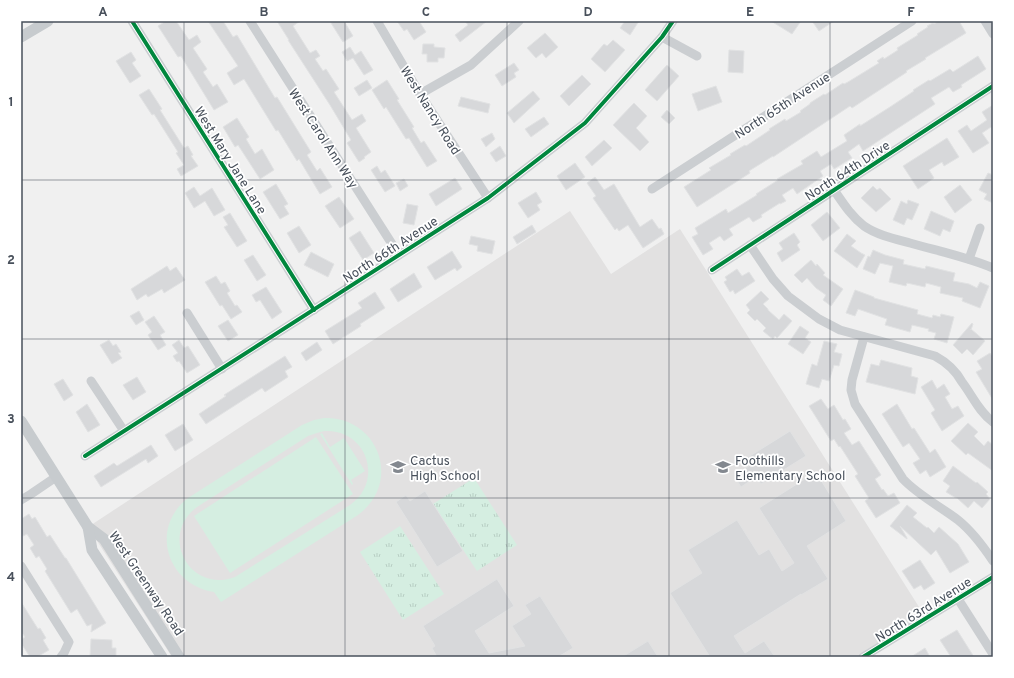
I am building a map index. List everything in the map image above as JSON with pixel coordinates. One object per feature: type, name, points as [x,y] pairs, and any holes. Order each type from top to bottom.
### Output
[{"type":"main road","points":[[21,37],[48,21]]},
{"type":"main road","name":"West Greenway Road","points":[[21,422],[88,527],[104,539],[179,657]]},
{"type":"main road","name":"West Greenway Road","points":[[88,527],[92,550],[162,657]]},
{"type":"street","name":"West Mary Jane Lane","points":[[132,21],[314,310]]},
{"type":"street","name":"West Carol Ann Way","points":[[250,21],[399,255]]},
{"type":"street","name":"West Nancy Road","points":[[377,21],[420,94],[488,198]]},
{"type":"street","points":[[420,94],[471,65],[519,21]]},
{"type":"street","name":"North 66th Avenue","points":[[85,456],[488,198],[585,123],[662,37],[673,21]]},
{"type":"street","name":"North 65th Avenue","points":[[652,189],[912,21]]},
{"type":"street","points":[[985,21],[993,34]]},
{"type":"street","points":[[662,37],[697,56]]},
{"type":"street","name":"North 64th Drive","points":[[712,270],[993,86]]},
{"type":"street","points":[[834,190],[853,216],[875,232],[894,239],[969,259],[993,268]]},
{"type":"street","points":[[969,259],[980,228]]},
{"type":"street","points":[[750,245],[773,279],[788,296],[819,319],[840,330],[935,356],[943,361],[961,380],[978,407],[993,422]]},
{"type":"street","points":[[187,313],[222,369]]},
{"type":"street","points":[[864,336],[852,380],[851,390],[856,404],[903,479],[910,487],[958,520],[972,532],[993,561]]},
{"type":"street","points":[[92,381],[124,431]]},
{"type":"street","points":[[21,500],[56,477]]},
{"type":"street","points":[[21,566],[69,642],[61,657]]},
{"type":"street","name":"North 63rd Avenue","points":[[863,657],[993,577]]},
{"type":"street","points":[[958,599],[993,654]]},
{"type":"shaded area","name":"Cactus High School","points":[[570,211],[611,274],[680,229],[926,618],[863,657],[172,657],[88,527]]},
{"type":"green space","points":[[324,418],[343,420],[358,428],[370,439],[378,453],[381,469],[379,486],[372,501],[358,515],[221,602],[214,592],[198,587],[185,579],[175,567],[169,554],[167,539],[169,524],[176,510],[188,498],[302,425]],"holes":[[[324,431],[339,432],[351,438],[360,447],[366,458],[368,470],[367,482],[361,495],[350,505],[235,577],[219,580],[205,577],[193,570],[184,559],[180,546],[180,533],[186,519],[197,507],[308,436]]]},
{"type":"green space","points":[[322,433],[330,447],[344,438],[365,471],[351,480],[352,485],[320,434]]},
{"type":"green space","points":[[316,437],[353,494],[230,573],[194,516]]},
{"type":"green space","points":[[474,478],[517,545],[477,571],[433,504]]},
{"type":"green space","points":[[400,526],[444,594],[403,620],[360,552]]},
{"type":"building","points":[[166,21],[176,21],[189,40],[197,35],[201,42],[193,48],[207,69],[203,72],[213,87],[217,84],[228,102],[214,110],[181,56],[178,57],[158,26]]},
{"type":"building","points":[[208,21],[223,21],[233,37],[237,35],[275,98],[277,97],[311,152],[307,155],[317,171],[320,168],[332,187],[320,194],[299,159],[297,161],[278,130],[276,131],[244,79],[234,85],[227,73],[238,66]]},
{"type":"building","points":[[277,21],[300,21],[293,26],[310,53],[316,50],[320,56],[315,59],[323,71],[326,69],[339,89],[334,92],[352,120],[362,114],[366,121],[356,128],[371,152],[359,162],[347,143],[351,140]]},
{"type":"building","points":[[335,21],[344,21],[353,36],[343,42],[331,23]]},
{"type":"building","points":[[397,21],[419,21],[426,32],[414,40],[407,29],[404,31]]},
{"type":"building","points":[[465,21],[487,21],[460,42],[455,35],[468,25]]},
{"type":"building","points":[[625,21],[639,21],[630,35],[620,28]]},
{"type":"building","points":[[771,21],[801,21],[792,34]]},
{"type":"building","points":[[812,21],[834,21],[819,31]]},
{"type":"building","points":[[939,21],[959,21],[966,33],[925,58],[926,59],[852,108],[850,106],[773,157],[749,171],[750,173],[697,207],[684,187],[711,170],[709,168],[731,155],[730,154],[745,145],[746,146],[785,119],[786,121],[801,112],[800,111],[810,103],[824,94],[825,95],[879,63],[877,61],[883,57],[884,59],[898,50],[897,48],[918,35],[917,34],[928,27],[927,26]]},
{"type":"building","points":[[545,33],[558,47],[546,58],[542,53],[536,58],[527,48]]},
{"type":"building","points":[[613,40],[625,50],[605,72],[591,59],[604,44],[607,46]]},
{"type":"building","points":[[423,44],[434,44],[434,47],[445,48],[444,58],[438,58],[438,62],[427,62],[427,54],[422,54]]},
{"type":"building","points":[[350,47],[355,55],[361,51],[373,70],[364,75],[353,58],[347,61],[342,52]]},
{"type":"building","points":[[729,50],[744,51],[743,73],[728,72]]},
{"type":"building","points":[[131,52],[136,60],[132,63],[141,76],[130,83],[116,61]]},
{"type":"building","points":[[978,56],[986,69],[961,85],[962,87],[953,92],[949,87],[931,98],[935,104],[863,151],[859,144],[848,152],[852,158],[834,169],[831,164],[820,171],[823,176],[797,194],[793,188],[782,195],[786,201],[761,215],[762,217],[753,222],[749,217],[729,229],[733,235],[724,241],[720,236],[709,243],[713,249],[703,255],[692,237],[698,234],[695,228],[726,209],[728,213],[757,195],[756,194],[778,180],[777,179],[803,164],[801,161],[817,151],[821,157],[847,141],[844,135],[890,107],[929,80],[930,81],[950,69],[953,72]]},
{"type":"building","points":[[514,63],[519,70],[514,73],[516,77],[502,86],[495,75]]},
{"type":"building","points":[[667,65],[679,76],[657,101],[645,90]]},
{"type":"building","points":[[582,75],[591,84],[569,106],[560,96]]},
{"type":"building","points":[[367,80],[372,88],[359,96],[354,88]]},
{"type":"building","points":[[387,80],[399,99],[397,100],[414,127],[412,128],[421,143],[424,141],[437,161],[427,167],[409,138],[406,139],[386,107],[384,109],[372,90]]},
{"type":"building","points":[[716,86],[722,102],[698,111],[692,94]]},
{"type":"building","points":[[149,89],[162,109],[160,110],[184,148],[188,146],[193,155],[191,156],[198,166],[181,176],[177,169],[184,165],[176,153],[178,152],[154,114],[152,115],[139,95]]},
{"type":"building","points":[[533,91],[540,99],[514,123],[507,113]]},
{"type":"building","points":[[461,97],[490,104],[488,113],[458,106]]},
{"type":"building","points":[[634,103],[647,116],[636,128],[649,142],[640,151],[613,125]]},
{"type":"building","points":[[993,105],[993,130],[991,127],[982,133],[989,143],[973,153],[958,131],[967,125],[971,131],[987,120],[982,112]]},
{"type":"building","points":[[667,110],[675,118],[669,124],[661,117]]},
{"type":"building","points":[[544,117],[549,124],[531,137],[525,129]]},
{"type":"building","points":[[237,118],[249,137],[246,139],[255,154],[262,149],[274,170],[260,179],[238,145],[235,147],[223,127]]},
{"type":"building","points":[[492,133],[495,139],[486,147],[481,139]]},
{"type":"building","points":[[947,138],[959,157],[944,166],[942,162],[929,170],[934,178],[918,189],[903,166]]},
{"type":"building","points":[[604,140],[612,148],[592,166],[585,157]]},
{"type":"building","points":[[500,146],[506,156],[496,162],[490,153]]},
{"type":"building","points":[[575,163],[585,177],[566,190],[557,176]]},
{"type":"building","points":[[377,166],[381,173],[385,170],[395,186],[385,192],[371,170]]},
{"type":"building","points":[[988,173],[993,175],[993,203],[984,199],[987,194],[979,190]]},
{"type":"building","points":[[595,177],[604,190],[614,184],[640,227],[652,219],[659,229],[661,228],[664,234],[643,248],[628,225],[619,231],[617,228],[615,230],[593,198],[596,196],[587,183]]},
{"type":"building","points":[[455,178],[462,189],[436,206],[429,194]]},
{"type":"building","points":[[404,179],[408,186],[400,191],[396,183]]},
{"type":"building","points":[[276,184],[288,204],[284,206],[289,214],[280,219],[263,192]]},
{"type":"building","points":[[960,185],[972,200],[955,213],[944,197]]},
{"type":"building","points":[[873,186],[877,190],[880,188],[891,199],[876,212],[861,198]]},
{"type":"building","points":[[194,187],[200,196],[212,188],[225,210],[214,216],[205,201],[194,208],[185,193]]},
{"type":"building","points":[[536,192],[542,202],[537,205],[540,210],[528,218],[518,203]]},
{"type":"building","points":[[339,197],[354,219],[340,228],[325,206]]},
{"type":"building","points":[[908,200],[919,204],[912,220],[907,218],[904,225],[893,220],[901,201],[907,204]]},
{"type":"building","points":[[407,204],[418,206],[414,225],[403,223]]},
{"type":"building","points":[[931,211],[954,221],[950,232],[943,229],[940,236],[924,229]]},
{"type":"building","points":[[827,212],[840,228],[823,241],[811,225]]},
{"type":"building","points":[[230,213],[247,241],[237,247],[224,227],[228,225],[223,217]]},
{"type":"building","points":[[532,225],[536,232],[517,244],[513,237]]},
{"type":"building","points":[[299,226],[311,245],[299,253],[287,233]]},
{"type":"building","points":[[360,231],[374,253],[363,260],[349,238]]},
{"type":"building","points":[[794,233],[800,242],[797,245],[800,250],[782,262],[777,253],[783,249],[779,243]]},
{"type":"building","points":[[847,234],[856,241],[851,246],[865,255],[857,268],[834,251]]},
{"type":"building","points":[[471,236],[495,241],[492,254],[477,251],[478,246],[469,244]]},
{"type":"building","points":[[873,250],[904,260],[903,264],[925,269],[926,266],[955,273],[953,281],[969,284],[977,288],[980,282],[989,286],[980,308],[962,301],[963,298],[940,293],[941,287],[926,283],[925,287],[907,283],[906,286],[889,282],[893,266],[880,263],[875,274],[863,269],[868,256],[870,257]]},
{"type":"building","points":[[452,251],[462,267],[457,271],[455,268],[435,280],[427,267]]},
{"type":"building","points":[[311,252],[334,264],[328,277],[304,265]]},
{"type":"building","points":[[253,255],[266,275],[257,281],[244,260]]},
{"type":"building","points":[[811,260],[825,273],[823,275],[843,289],[831,306],[823,300],[826,295],[816,288],[807,278],[802,283],[794,275]]},
{"type":"building","points":[[167,266],[170,271],[176,267],[185,280],[164,293],[162,289],[148,297],[146,294],[137,300],[131,289]]},
{"type":"building","points":[[737,269],[742,276],[749,272],[755,281],[735,294],[733,290],[730,292],[724,282],[727,280],[725,277]]},
{"type":"building","points":[[414,273],[422,287],[398,302],[390,289]]},
{"type":"building","points":[[216,276],[221,284],[225,282],[230,291],[227,293],[235,306],[237,305],[242,312],[231,319],[222,305],[220,306],[205,282]]},
{"type":"building","points":[[266,287],[282,312],[272,319],[260,300],[256,302],[252,295]]},
{"type":"building","points":[[855,290],[874,298],[918,310],[917,314],[932,318],[933,315],[940,317],[941,314],[954,317],[947,343],[934,339],[936,333],[928,331],[929,329],[912,325],[910,332],[885,325],[887,319],[858,309],[855,316],[846,313]]},
{"type":"building","points":[[761,291],[769,299],[763,304],[768,310],[779,320],[784,314],[792,321],[777,338],[775,336],[773,339],[763,331],[766,328],[757,319],[755,321],[747,313],[750,310],[746,305]]},
{"type":"building","points":[[375,292],[385,308],[333,344],[325,331],[362,308],[358,303]]},
{"type":"building","points":[[139,311],[144,320],[136,325],[130,316]]},
{"type":"building","points":[[154,316],[165,332],[160,335],[166,345],[158,350],[148,335],[152,332],[145,322]]},
{"type":"building","points":[[228,320],[238,335],[228,341],[218,326]]},
{"type":"building","points":[[972,323],[971,329],[985,341],[973,355],[967,349],[962,354],[953,345]]},
{"type":"building","points":[[800,326],[809,332],[805,338],[811,342],[803,354],[788,344]]},
{"type":"building","points":[[109,340],[113,346],[116,344],[121,352],[118,353],[122,358],[112,364],[100,345]]},
{"type":"building","points":[[179,340],[184,348],[188,346],[200,365],[187,373],[179,361],[177,362],[173,356],[178,353],[172,345]]},
{"type":"building","points":[[824,341],[837,344],[834,352],[842,354],[839,366],[834,365],[829,381],[822,379],[819,388],[806,384],[812,364],[817,366]]},
{"type":"building","points":[[317,342],[322,350],[306,361],[301,353]]},
{"type":"building","points":[[990,353],[993,357],[993,400],[976,372],[982,369],[977,361]]},
{"type":"building","points":[[285,356],[292,367],[285,371],[288,377],[265,392],[262,388],[206,424],[199,414],[226,396],[224,395]]},
{"type":"building","points":[[881,360],[912,368],[911,376],[918,378],[915,394],[866,382],[871,364],[879,366]]},
{"type":"building","points":[[137,377],[146,392],[133,400],[123,385]]},
{"type":"building","points":[[63,379],[73,395],[64,401],[54,384]]},
{"type":"building","points":[[932,380],[937,389],[944,384],[950,394],[945,397],[952,409],[958,406],[964,416],[942,431],[931,413],[935,410],[921,387]]},
{"type":"building","points":[[821,399],[828,409],[834,405],[843,420],[845,419],[851,429],[844,433],[852,445],[859,441],[881,475],[875,479],[882,490],[883,489],[888,496],[894,493],[900,503],[876,518],[865,501],[869,498],[855,476],[858,474],[840,446],[839,447],[834,439],[831,441],[809,406]]},
{"type":"building","points":[[87,404],[100,425],[88,432],[76,412]]},
{"type":"building","points":[[897,404],[912,429],[914,428],[930,453],[935,449],[946,467],[930,477],[926,470],[920,474],[913,463],[920,459],[909,443],[903,447],[882,414]]},
{"type":"building","points":[[968,423],[978,432],[974,436],[984,446],[988,441],[993,445],[993,471],[968,453],[966,455],[951,441]]},
{"type":"building","points":[[183,424],[193,440],[175,451],[165,435]]},
{"type":"building","points":[[790,431],[806,456],[761,484],[756,477],[741,487],[734,476],[749,466],[745,459]]},
{"type":"building","points":[[151,445],[158,456],[148,463],[146,459],[101,487],[94,476],[114,463],[117,466]]},
{"type":"building","points":[[953,466],[976,483],[977,482],[988,492],[986,494],[990,499],[982,508],[974,501],[968,508],[957,498],[946,492],[950,486],[943,481]]},
{"type":"building","points":[[816,472],[846,521],[807,546],[828,579],[734,636],[745,653],[764,641],[775,657],[710,657],[670,593],[702,573],[688,550],[737,520],[759,555],[769,549],[782,571],[794,563],[759,508]]},
{"type":"building","points":[[425,491],[463,551],[437,567],[396,502],[406,495],[410,501]]},
{"type":"building","points":[[907,505],[917,513],[913,517],[927,528],[928,527],[934,533],[939,527],[958,544],[969,562],[950,573],[936,550],[931,555],[900,526],[907,539],[890,526]]},
{"type":"building","points":[[29,514],[32,519],[35,517],[47,537],[50,535],[106,623],[91,632],[92,624],[87,626],[77,609],[71,613],[45,571],[47,569],[39,556],[36,558],[30,548],[34,545],[27,534],[23,536],[21,532],[21,519]]},
{"type":"building","points":[[920,560],[935,583],[924,590],[921,585],[914,589],[902,571]]},
{"type":"building","points":[[497,579],[514,606],[475,631],[489,653],[525,646],[512,626],[531,614],[525,605],[540,596],[573,648],[558,657],[437,657],[432,648],[435,646],[423,626]]},
{"type":"building","points":[[21,602],[38,629],[40,628],[46,638],[43,640],[49,650],[37,657],[30,657],[21,643],[21,640],[25,637],[21,631]]},
{"type":"building","points":[[957,630],[974,657],[951,657],[940,640]]},
{"type":"building","points":[[91,639],[112,640],[112,648],[116,648],[116,657],[90,657]]},
{"type":"building","points":[[648,641],[658,657],[622,657]]},
{"type":"building","points":[[925,648],[930,657],[911,657]]},
{"type":"cycle path","points":[[132,21],[314,310]]},
{"type":"cycle path","points":[[85,456],[488,198],[585,123],[662,37],[673,21]]},
{"type":"cycle path","points":[[712,270],[993,86]]},
{"type":"cycle path","points":[[863,657],[993,577]]},
{"type":"place","name":"Cactus High School","points":[[398,467]]},
{"type":"place","name":"Foothills Elementary School","points":[[723,467]]}]
